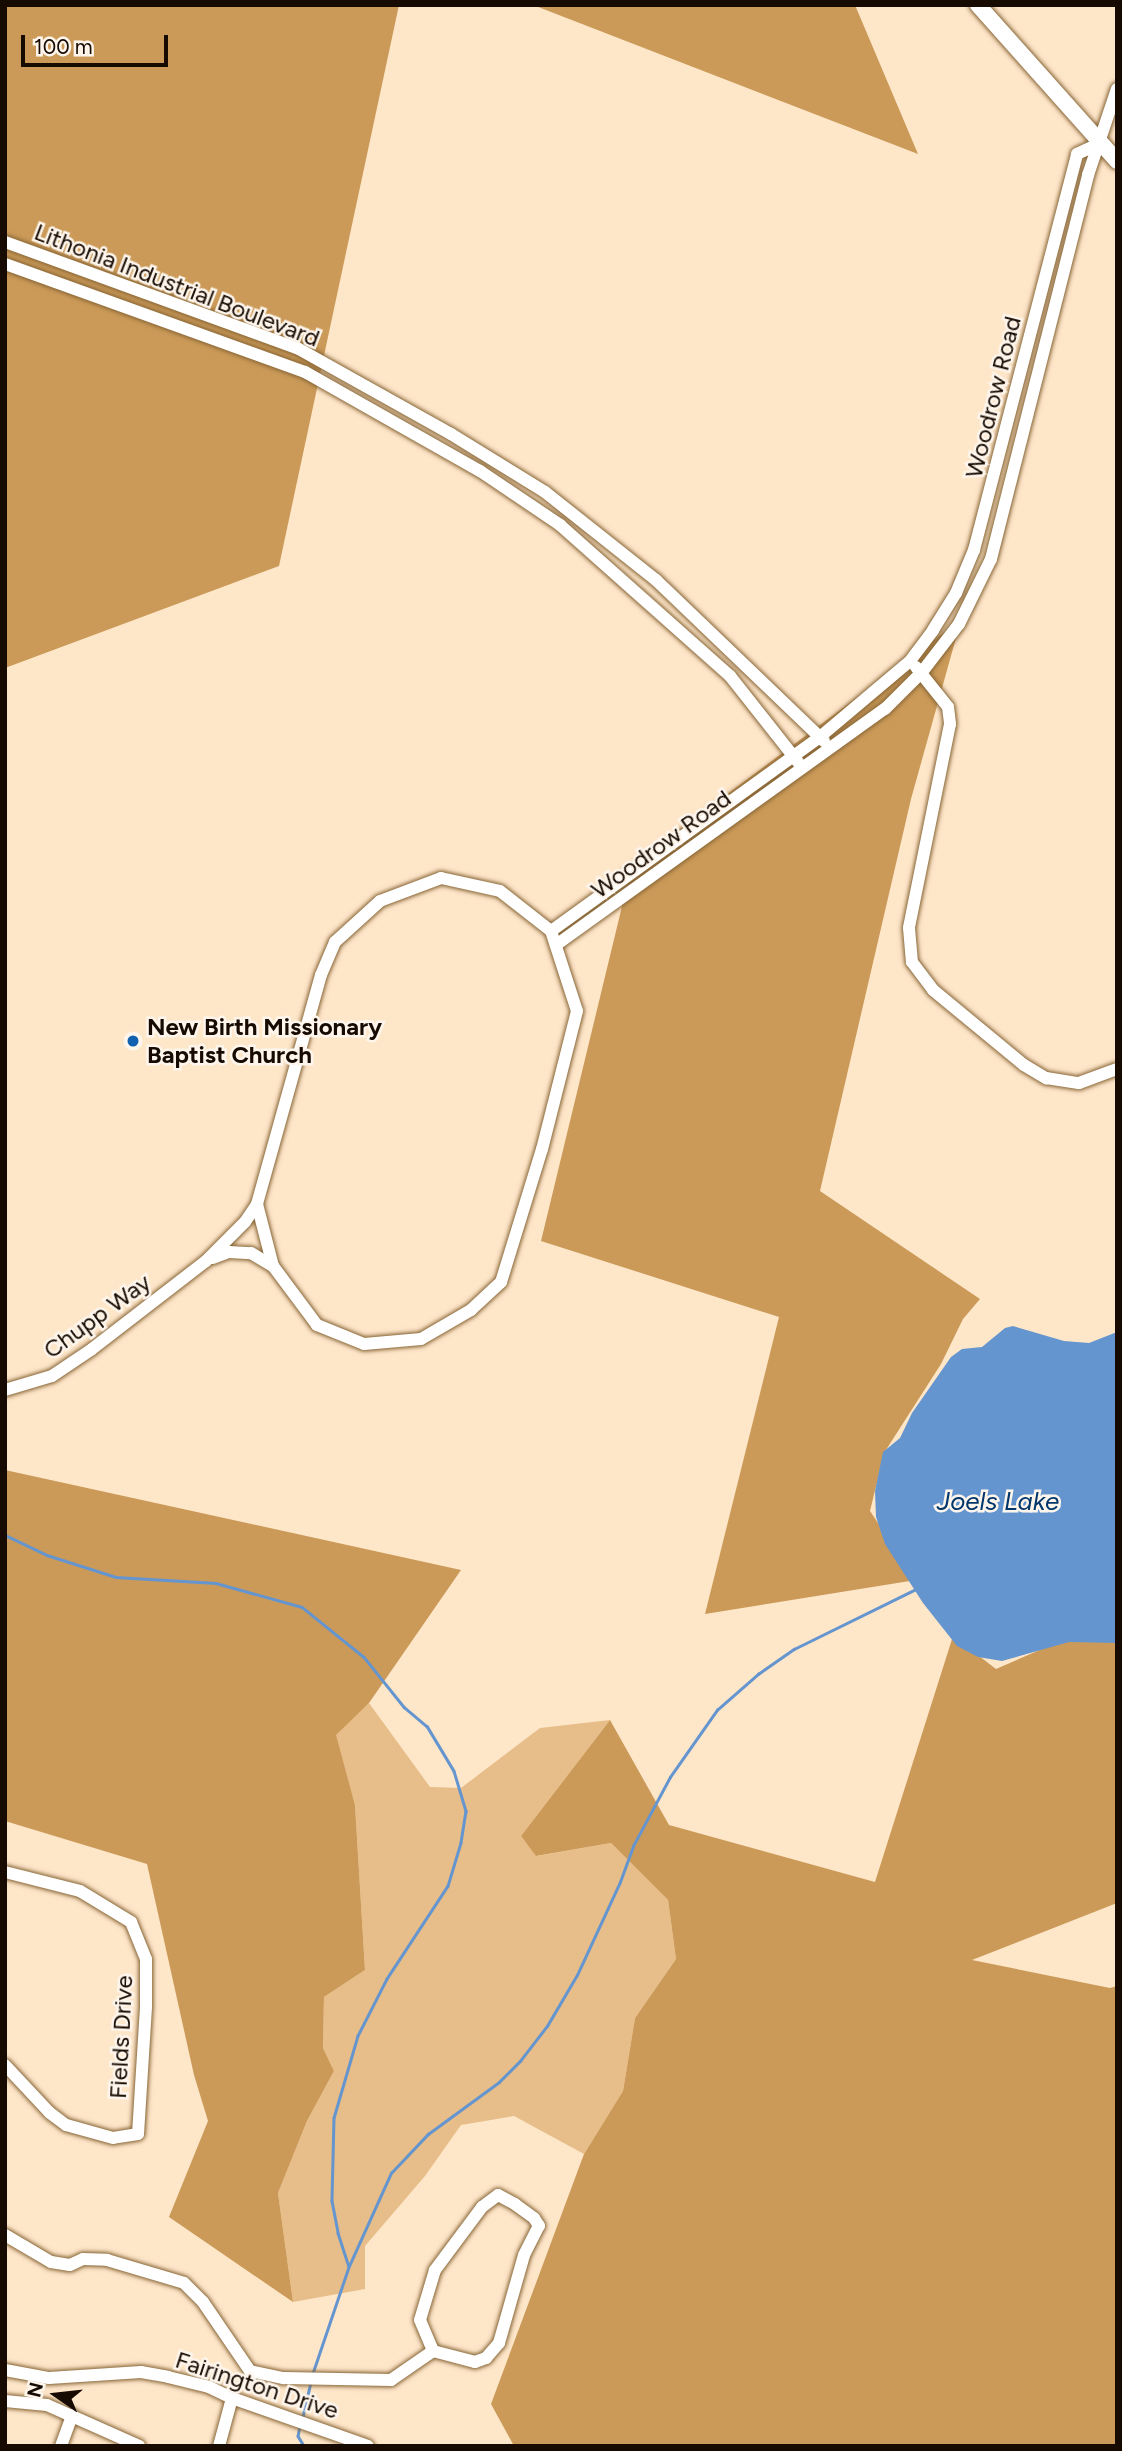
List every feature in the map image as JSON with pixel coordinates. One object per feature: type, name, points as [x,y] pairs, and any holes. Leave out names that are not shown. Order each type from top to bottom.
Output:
[{"type":"main road","points":[[978,5],[1117,161]]},
{"type":"street","name":"Woodrow Road","points":[[556,945],[885,709],[922,672],[959,624],[991,559],[1088,174],[1101,143],[1117,89]]},
{"type":"street","name":"Woodrow Road","points":[[551,931],[821,736],[910,661],[956,593],[974,550],[1077,154],[1101,143]]},
{"type":"street","name":"Lithonia Industrial Boulevard","points":[[5,242],[297,348],[452,434],[545,492],[656,580],[821,736],[830,750]]},
{"type":"street","name":"Lithonia Industrial Boulevard","points":[[5,264],[305,372],[480,471],[560,525],[730,676],[802,768]]},
{"type":"street","points":[[910,661],[948,706],[950,724],[909,928],[912,962],[933,990],[1024,1065],[1046,1078],[1079,1083],[1117,1069]]},
{"type":"street","points":[[441,878],[500,891],[551,931],[556,945],[577,1012],[542,1149],[501,1282],[471,1310],[421,1339],[364,1344],[317,1325],[273,1266],[257,1204],[321,975],[335,942],[380,901],[441,878]]},
{"type":"street","name":"Chupp Way","points":[[5,1390],[52,1376],[206,1261],[238,1230],[257,1204]]},
{"type":"street","points":[[206,1261],[229,1252],[251,1253],[273,1266]]},
{"type":"street","name":"Fields Drive","points":[[5,1872],[80,1891],[131,1922],[146,1958],[146,2007],[138,2134],[113,2138],[66,2125],[49,2112],[5,2065]]},
{"type":"street","points":[[5,2235],[51,2262],[70,2265],[83,2259],[107,2260],[184,2283],[203,2302],[250,2371],[284,2378],[391,2380],[433,2351],[475,2362],[486,2358],[499,2343],[524,2255],[539,2226],[515,2204],[498,2195],[482,2207],[435,2270],[420,2320],[433,2351]]},
{"type":"street","name":"Fairington Drive","points":[[5,2370],[49,2378],[141,2372],[209,2387],[368,2446]]},
{"type":"street","points":[[219,2446],[233,2398]]},
{"type":"street","points":[[5,2401],[47,2405],[139,2446]]},
{"type":"street","points":[[61,2446],[72,2416]]},
{"type":"shaded area","points":[[5,5],[399,5],[279,566],[5,668]]},
{"type":"shaded area","points":[[533,5],[855,5],[918,154]]},
{"type":"shaded area","points":[[961,620],[911,799],[820,1191],[980,1299],[963,1319],[941,1364],[884,1453],[870,1511],[916,1580],[705,1614],[779,1317],[541,1241],[632,865]]},
{"type":"shaded area","points":[[5,1470],[461,1570],[369,1703],[336,1735],[355,1805],[365,1970],[324,1997],[323,2048],[334,2071],[307,2121],[278,2193],[293,2302],[169,2217],[208,2121],[194,2075],[147,1864],[5,1821]]},
{"type":"shaded area","points":[[1117,1627],[1117,1903],[972,1960],[1110,1988],[1117,1986],[1117,2446],[514,2446],[491,2404],[584,2154],[623,2091],[635,2018],[676,1959],[668,1900],[611,1843],[536,1856],[521,1836],[610,1720],[669,1825],[875,1882],[953,1636],[996,1669],[1072,1636]]},
{"type":"shaded area","points":[[369,1703],[430,1787],[461,1788],[540,1728],[610,1720],[521,1836],[537,1856],[611,1843],[668,1900],[676,1959],[635,2018],[623,2091],[584,2154],[514,2116],[461,2125],[425,2176],[365,2246],[365,2289],[293,2302],[278,2193],[307,2121],[334,2071],[323,2048],[324,1997],[365,1970],[355,1805],[335,1734]]},
{"type":"water","name":"Joels Lake","points":[[1013,1326],[1064,1341],[1089,1343],[1117,1332],[1117,1643],[1069,1642],[1002,1661],[978,1657],[957,1646],[923,1603],[885,1544],[876,1517],[875,1491],[883,1452],[900,1438],[912,1413],[951,1357],[962,1349],[982,1347],[1005,1328]]},
{"type":"waterway","points":[[5,1535],[47,1555],[116,1577],[216,1583],[302,1607],[364,1657],[404,1707],[427,1726],[454,1771],[466,1811],[461,1843],[448,1886],[387,1979],[358,2036],[334,2118],[332,2201],[338,2233],[349,2266]]},
{"type":"waterway","points":[[312,2375],[349,2266],[391,2173],[428,2134],[499,2082],[520,2061],[547,2026],[577,1975],[620,1882],[633,1846],[670,1777],[717,1710],[758,1674],[794,1649],[914,1590]]},
{"type":"waterway","points":[[302,2419],[311,2381]]},
{"type":"waterway","points":[[300,2426],[298,2436],[304,2446]]},
{"type":"place","name":"New Birth Missionary Baptist Church","points":[[133,1041]]}]
